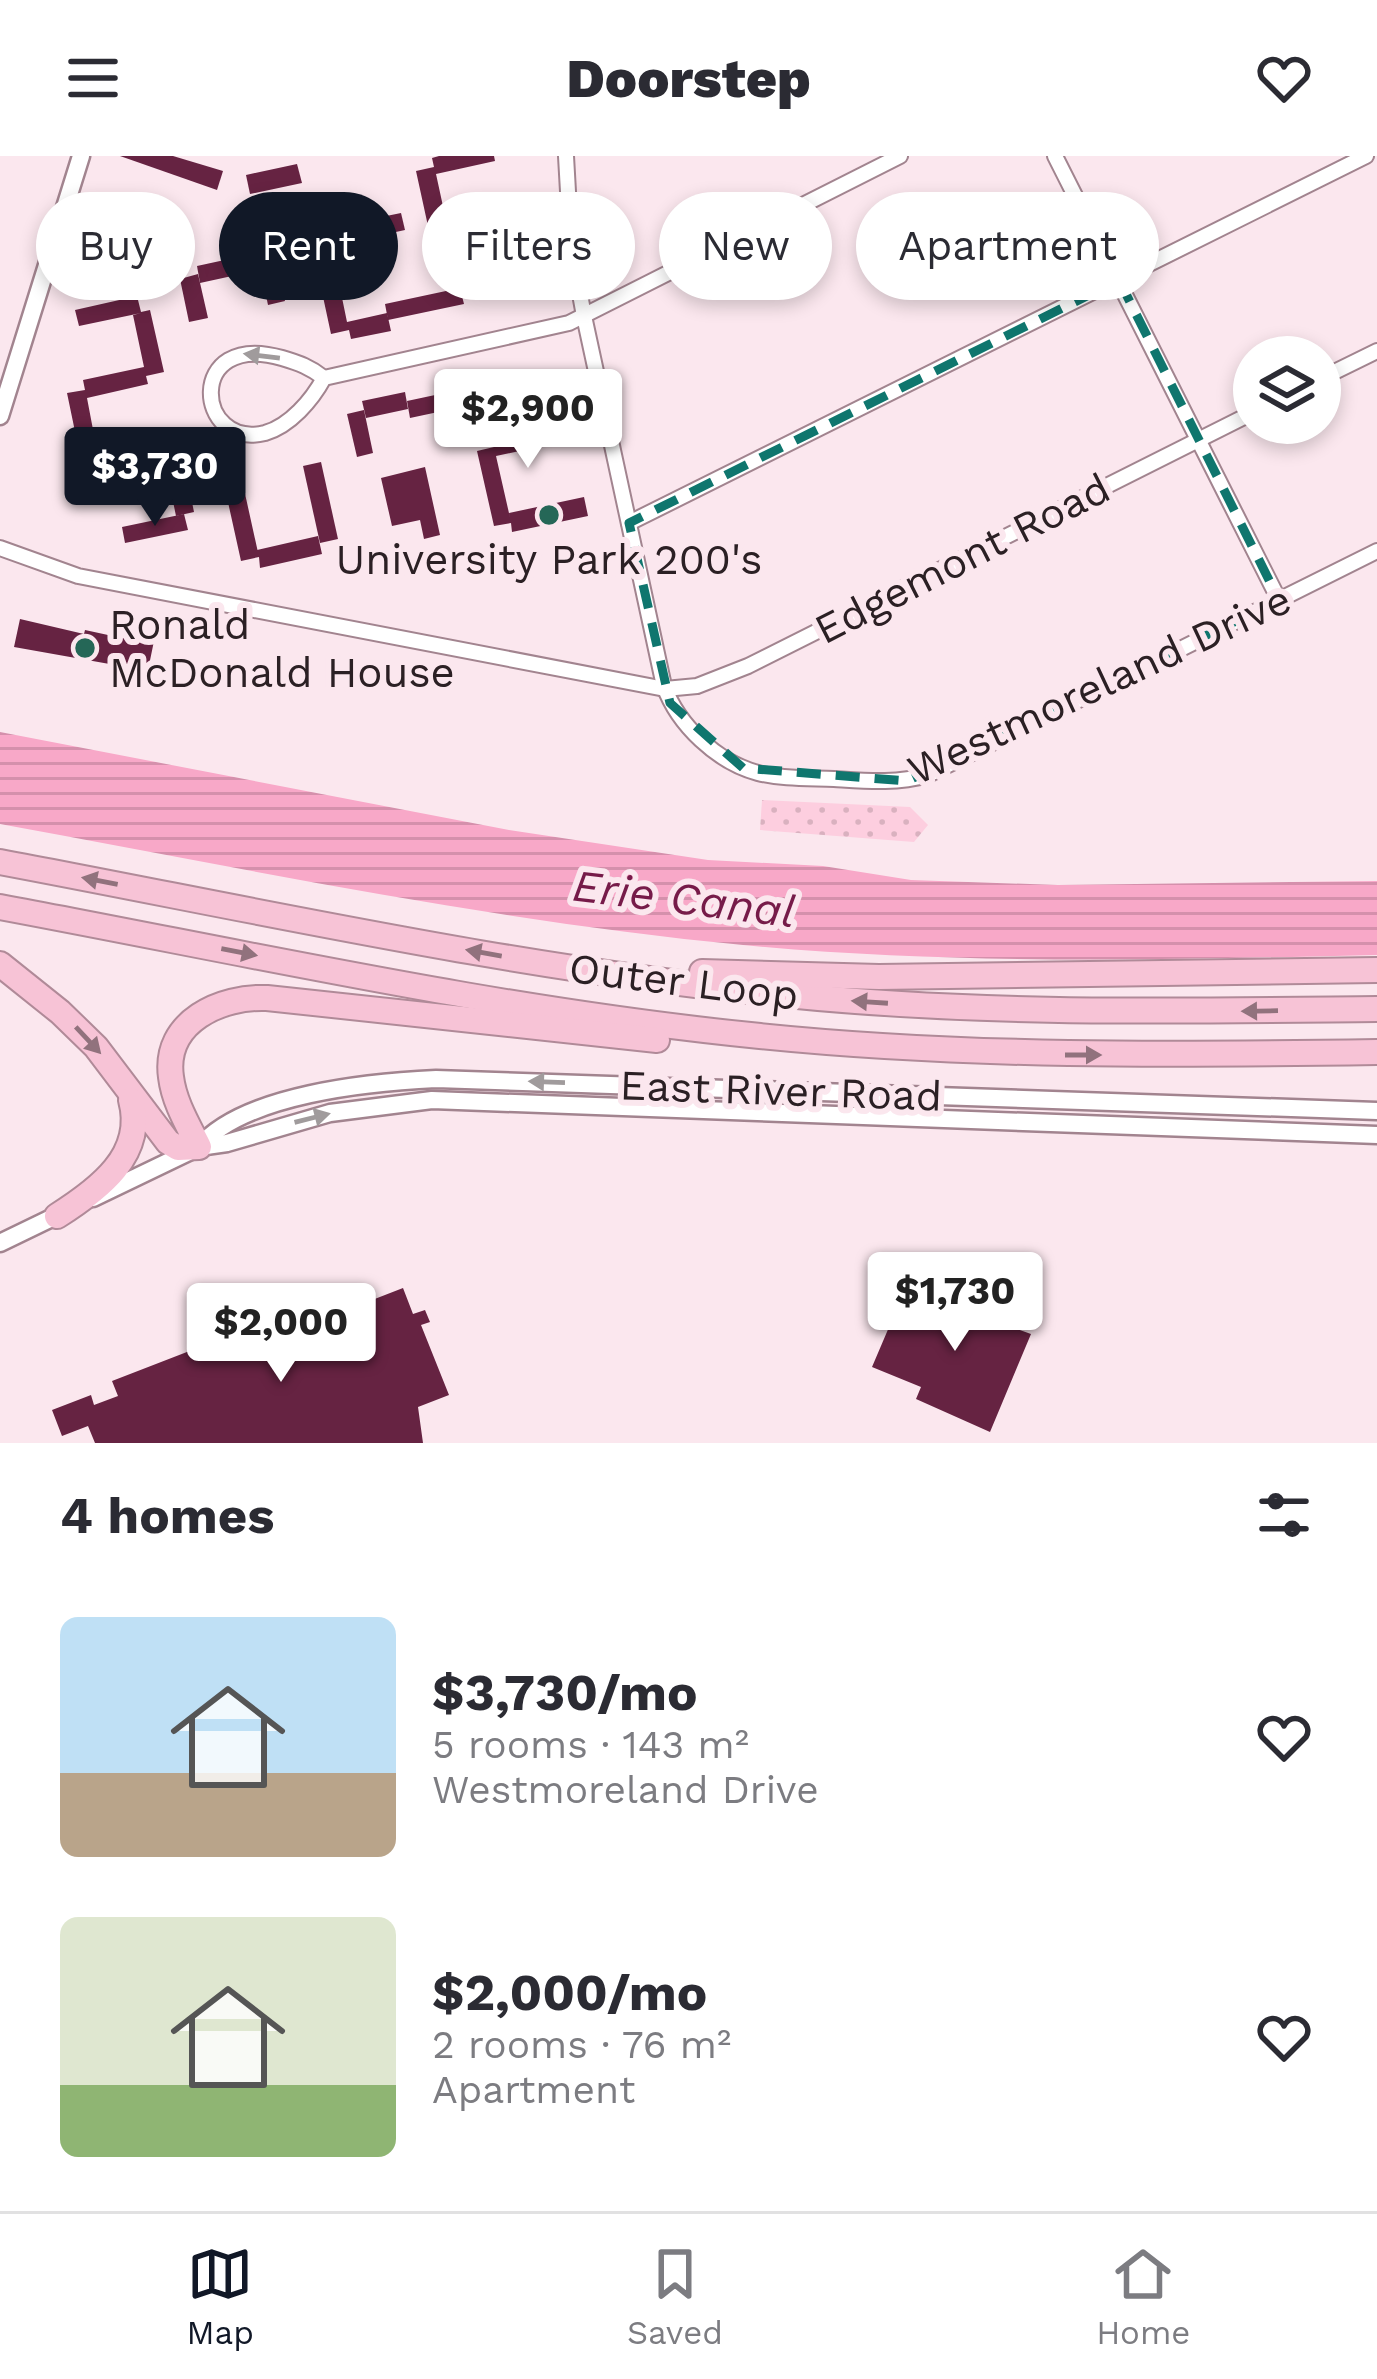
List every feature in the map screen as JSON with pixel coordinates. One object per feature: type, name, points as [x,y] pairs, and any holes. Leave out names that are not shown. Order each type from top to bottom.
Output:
[{"type":"highway","name":"Outer Loop","points":[[0,862],[562,967],[754,992],[932,1006],[1111,1012],[1370,1009]]},
{"type":"highway","name":"Outer Loop","points":[[0,907],[604,1017],[795,1040],[1013,1053],[1377,1052]]},
{"type":"highway","points":[[0,964],[73,1023],[167,1142],[178,1148],[199,1147],[172,1083],[173,1048],[205,1010],[245,998],[769,1052],[1013,1053]]},
{"type":"highway","points":[[562,967],[879,977],[1377,970]]},
{"type":"highway","points":[[57,1216],[97,1187],[129,1148],[136,1120],[127,1087]]},
{"type":"street","points":[[0,416],[81,156]]},
{"type":"street","points":[[0,548],[78,576],[665,689],[584,316],[571,244],[566,156]]},
{"type":"street","points":[[324,378],[308,366],[257,351],[238,354],[223,362],[211,385],[215,416],[232,432],[258,435],[278,429],[314,396],[324,378],[569,323],[900,156]]},
{"type":"street","points":[[1054,156],[1073,192]]},
{"type":"street","points":[[1159,260],[1366,156]]},
{"type":"street","points":[[629,524],[1079,300]]},
{"type":"street","points":[[1129,300],[1279,600]]},
{"type":"street","points":[[1341,369],[1377,351]]},
{"type":"street","name":"Edgemont Road","points":[[665,689],[697,686],[748,666],[1233,422]]},
{"type":"street","name":"Westmoreland Drive","points":[[665,689],[683,721],[743,768],[770,775],[907,781],[928,775],[1377,550]]},
{"type":"street","name":"East River Road","points":[[0,1243],[199,1147],[228,1123],[285,1103],[359,1086],[436,1079],[1377,1112]]},
{"type":"street","name":"East River Road","points":[[199,1147],[227,1144],[356,1108],[458,1100],[1377,1135]]},
{"type":"highlighted area","points":[[1119,280],[1279,600],[907,781],[743,768],[670,703],[629,523]]},
{"type":"shaded area","points":[[762,800],[910,807],[928,825],[914,842],[760,830]]},
{"type":"water","name":"Erie Canal","points":[[0,732],[509,830],[708,860],[823,866],[911,880],[1058,885],[1377,881],[1377,955],[901,956],[649,935],[463,908],[0,824]]},
{"type":"building","points":[[120,156],[173,156],[223,171],[217,190]]},
{"type":"building","points":[[494,156],[495,161],[436,174],[440,192],[422,192],[422,199],[416,171],[434,167],[432,158]]},
{"type":"building","points":[[297,164],[302,183],[250,192],[246,175]]},
{"type":"building","points":[[219,261],[219,279],[200,283],[197,266]]},
{"type":"building","points":[[195,275],[208,318],[189,322],[184,300],[195,300]]},
{"type":"building","points":[[422,296],[422,300],[463,300],[464,304],[388,320],[385,304]]},
{"type":"building","points":[[138,300],[141,312],[150,310],[164,372],[146,376],[148,384],[87,398],[98,456],[161,443],[163,452],[181,448],[194,512],[176,516],[165,462],[102,475],[99,458],[100,466],[83,470],[67,393],[85,390],[83,380],[144,367],[133,315],[141,313],[79,326],[75,310]]},
{"type":"building","points":[[324,300],[342,300],[347,322],[387,313],[391,331],[351,339],[349,330],[331,334]]},
{"type":"building","points":[[556,380],[565,421],[553,424],[557,443],[496,456],[511,522],[509,513],[584,497],[588,516],[512,532],[511,523],[494,526],[477,451],[494,447],[492,438],[548,425],[539,384]]},
{"type":"building","points":[[482,385],[485,402],[410,418],[407,401]]},
{"type":"building","points":[[405,392],[408,409],[366,418],[362,401]]},
{"type":"building","points":[[364,410],[373,453],[357,457],[347,414]]},
{"type":"building","points":[[321,462],[338,539],[320,543],[303,466]]},
{"type":"building","points":[[425,467],[440,535],[424,539],[420,520],[392,526],[381,478]]},
{"type":"building","points":[[242,480],[257,550],[318,536],[322,554],[260,568],[259,557],[241,561],[224,484]]},
{"type":"building","points":[[184,514],[188,530],[125,543],[122,527]]},
{"type":"building","name":"Ronald McDonald House","points":[[20,619],[84,634],[85,630],[108,635],[109,631],[154,641],[148,670],[142,676],[131,673],[132,668],[14,647]]},
{"type":"building","points":[[922,1287],[973,1296],[1022,1316],[1017,1329],[1031,1334],[990,1432],[916,1399],[921,1387],[872,1367],[898,1306],[912,1312]]},
{"type":"building","points":[[403,1288],[413,1314],[425,1310],[430,1322],[421,1325],[449,1395],[418,1407],[423,1443],[95,1443],[88,1426],[62,1436],[52,1410],[91,1395],[94,1405],[118,1396],[112,1381],[303,1307],[305,1312],[313,1308],[318,1321]]},
{"type":"place","name":"University Park 200's","points":[[549,515]]},
{"type":"place","name":"Ronald McDonald House","points":[[85,648]]}]
